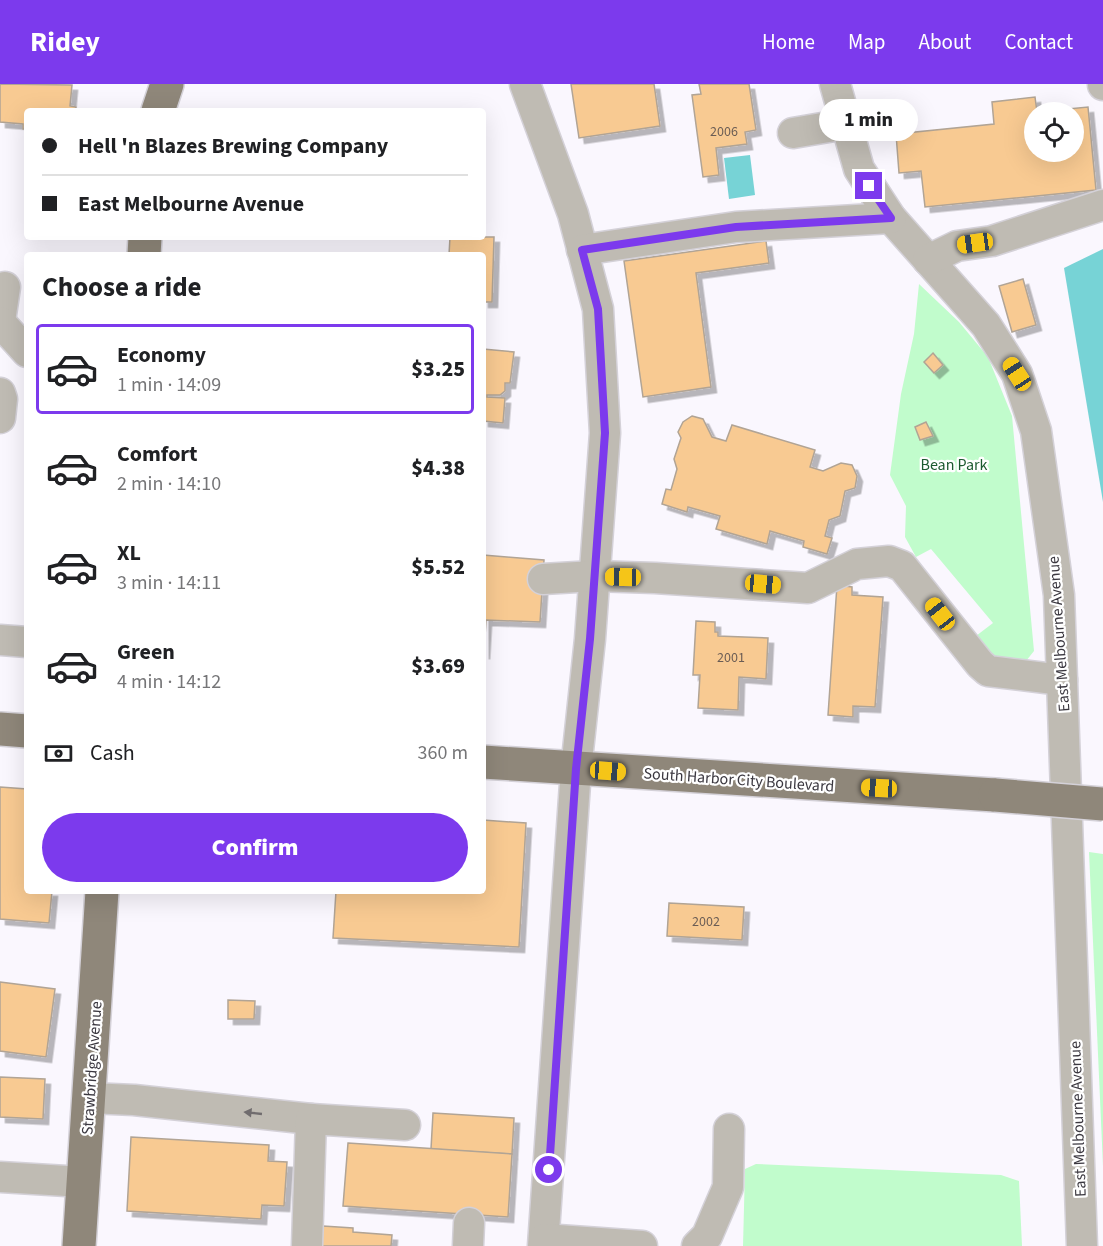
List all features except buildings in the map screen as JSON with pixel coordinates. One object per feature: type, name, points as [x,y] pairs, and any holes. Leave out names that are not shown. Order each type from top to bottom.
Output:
[{"type":"main road","points":[[147,84],[149,108]]},
{"type":"main road","points":[[159,108],[167,84]]},
{"type":"main road","points":[[0,729],[24,731]]},
{"type":"main road","name":"South Harbor City Boulevard","points":[[486,762],[1103,804]]},
{"type":"main road","name":"Strawbridge Avenue","points":[[79,1246],[102,894]]},
{"type":"street","points":[[525,84],[573,213],[598,309],[605,433],[590,639],[576,769],[544,1243],[642,1246]]},
{"type":"street","name":"East Melbourne Avenue","points":[[835,84],[859,169],[891,218],[986,326],[1017,374],[1036,431],[1059,595],[1082,1246]]},
{"type":"street","points":[[793,133],[846,124]]},
{"type":"street","points":[[928,261],[957,246],[992,240],[1103,205]]},
{"type":"street","points":[[582,250],[736,227],[891,218]]},
{"type":"street","points":[[11,288],[0,321],[24,349]]},
{"type":"street","points":[[0,393],[2,399],[0,418]]},
{"type":"street","points":[[543,579],[594,576],[655,578],[808,588],[856,564],[889,561],[902,566],[988,671],[1062,680]]},
{"type":"street","points":[[0,640],[24,642]]},
{"type":"street","points":[[89,1098],[311,1119],[405,1125]]},
{"type":"street","points":[[307,1246],[311,1119]]},
{"type":"street","points":[[697,1246],[707,1236],[728,1187],[729,1128]]},
{"type":"street","points":[[0,1178],[83,1182]]},
{"type":"green space","name":"Bean Park","points":[[919,284],[959,322],[988,357],[1012,416],[1034,651],[1022,666],[989,658],[972,639],[993,623],[931,549],[916,557],[905,537],[906,506],[890,475],[901,394],[914,334]]},
{"type":"green space","points":[[1089,852],[1103,854],[1103,1166]]},
{"type":"green space","points":[[756,1164],[1001,1175],[1019,1181],[1022,1246],[743,1246],[745,1169]]},
{"type":"water","points":[[750,155],[755,195],[729,199],[724,158]]},
{"type":"water","points":[[1103,249],[1103,502],[1064,268]]},
{"type":"route","points":[[549,1170],[576,769],[590,639],[605,433],[598,309],[582,250],[736,227],[891,218],[869,186]]}]
